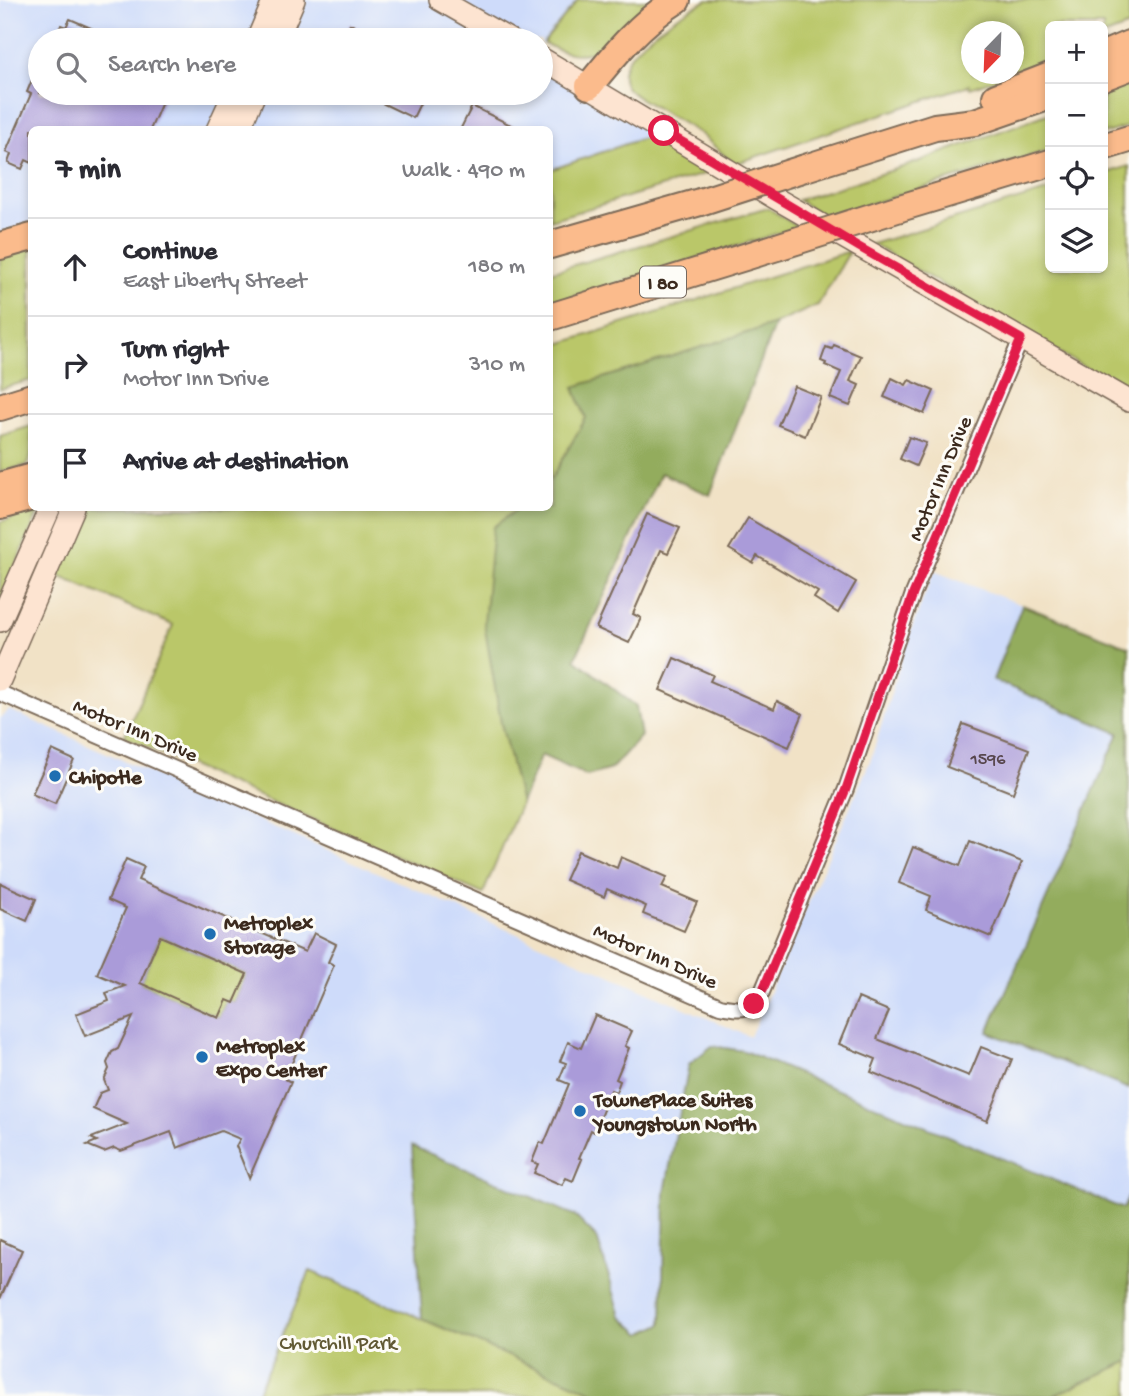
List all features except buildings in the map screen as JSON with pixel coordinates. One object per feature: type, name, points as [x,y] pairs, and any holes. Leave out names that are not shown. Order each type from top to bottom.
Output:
[{"type":"highway","points":[[589,86],[631,37],[660,10],[677,0]]},
{"type":"highway","points":[[1108,53],[1129,44]]},
{"type":"highway","points":[[1108,75],[1129,67]]},
{"type":"highway","points":[[935,127],[970,106],[1045,78]]},
{"type":"highway","points":[[553,244],[700,202],[935,127],[975,122],[1045,98]]},
{"type":"highway","points":[[1108,145],[1129,139]]},
{"type":"highway","points":[[1108,160],[1129,154]]},
{"type":"highway","name":"I 80","points":[[553,316],[1045,165]]},
{"type":"highway","points":[[965,189],[1031,183],[1045,179]]},
{"type":"highway","points":[[0,246],[28,238]]},
{"type":"highway","points":[[553,331],[648,300],[714,267]]},
{"type":"highway","points":[[0,407],[28,398]]},
{"type":"main road","points":[[262,28],[274,0]]},
{"type":"main road","points":[[282,28],[295,0]]},
{"type":"main road","points":[[440,0],[489,28]]},
{"type":"main road","points":[[553,65],[787,205],[1129,401]]},
{"type":"main road","points":[[219,126],[228,105]]},
{"type":"main road","points":[[241,126],[249,105]]},
{"type":"main road","points":[[0,621],[49,511]]},
{"type":"main road","points":[[0,680],[73,511]]},
{"type":"street","name":"Motor Inn Drive","points":[[0,693],[720,1006],[741,1010],[747,1008],[754,1004],[762,992],[846,789],[865,739],[904,615],[1021,339]]},
{"type":"shaded area","points":[[0,0],[578,0],[553,31],[553,28],[28,28],[28,105],[553,105],[553,65],[664,131],[553,168],[553,126],[28,126],[28,238],[0,246]]},
{"type":"shaded area","points":[[934,571],[1022,605],[993,680],[1119,733],[989,1032],[1129,1089],[1129,1196],[1124,1209],[744,1051],[662,1291],[662,1324],[641,1334],[621,1316],[599,1245],[412,1146],[422,1319],[310,1271],[256,1396],[0,1396],[0,718],[9,710],[750,1037],[871,759],[908,638]]},
{"type":"green space","points":[[578,0],[652,0],[599,49],[592,52],[578,54],[553,47],[553,31]]},
{"type":"green space","points":[[708,0],[1129,0],[1129,26],[1108,34],[1108,21],[1045,21],[1045,60],[1024,69],[1024,21],[961,21],[961,84],[982,84],[970,88],[969,85],[734,164],[701,134],[636,96],[625,85],[623,73],[628,60],[638,47],[652,34]]},
{"type":"green space","points":[[1129,83],[1129,126],[1108,132],[1108,91]]},
{"type":"green space","points":[[1045,115],[1045,151],[826,217],[798,200],[909,165]]},
{"type":"green space","points":[[649,136],[711,172],[553,219],[553,169]]},
{"type":"green space","points":[[1129,166],[1129,393],[872,244],[1045,192],[1045,273],[1108,273],[1108,172]]},
{"type":"green space","points":[[768,208],[798,227],[553,303],[553,271]]},
{"type":"green space","points":[[28,247],[28,381],[0,389],[0,257]]},
{"type":"green space","points":[[850,251],[818,305],[775,324],[574,388],[586,418],[553,476],[553,346]]},
{"type":"green space","points":[[775,324],[710,495],[661,473],[575,659],[636,706],[641,736],[611,769],[587,776],[541,755],[521,803],[501,723],[484,623],[493,527],[515,511],[553,511],[553,476],[586,418],[574,387]]},
{"type":"green space","points":[[28,427],[27,465],[0,472],[0,436]]},
{"type":"green space","points":[[39,511],[0,601],[0,522]]},
{"type":"green space","points":[[85,511],[515,511],[493,527],[501,723],[521,803],[483,894],[124,737],[173,625],[56,575]]},
{"type":"green space","points":[[1022,605],[1129,647],[1129,1089],[988,1032],[1119,733],[993,680]]},
{"type":"green space","points":[[152,932],[247,974],[234,1003],[227,1000],[219,1018],[140,983],[158,941]]},
{"type":"green space","points":[[712,1046],[744,1051],[1123,1209],[1129,1196],[1129,1361],[1053,1396],[602,1396],[422,1319],[412,1146],[574,1215],[597,1238],[621,1316],[641,1334],[662,1324],[665,1192],[689,1064]]},
{"type":"green space","name":"Churchill Park","points":[[310,1271],[602,1396],[256,1396]]},
{"type":"green space","points":[[1129,1361],[1129,1396],[1053,1396]]},
{"type":"place","name":"Chipotle","points":[[55,776]]},
{"type":"place","name":"Metroplex Storage","points":[[210,934]]},
{"type":"place","name":"Metroplex Expo Center","points":[[202,1057]]},
{"type":"place","name":"TownePlace Suites Youngstown North","points":[[580,1111]]},
{"type":"route","points":[[664,131],[1021,339],[900,626],[865,739],[846,789],[762,992],[754,1004]]}]
